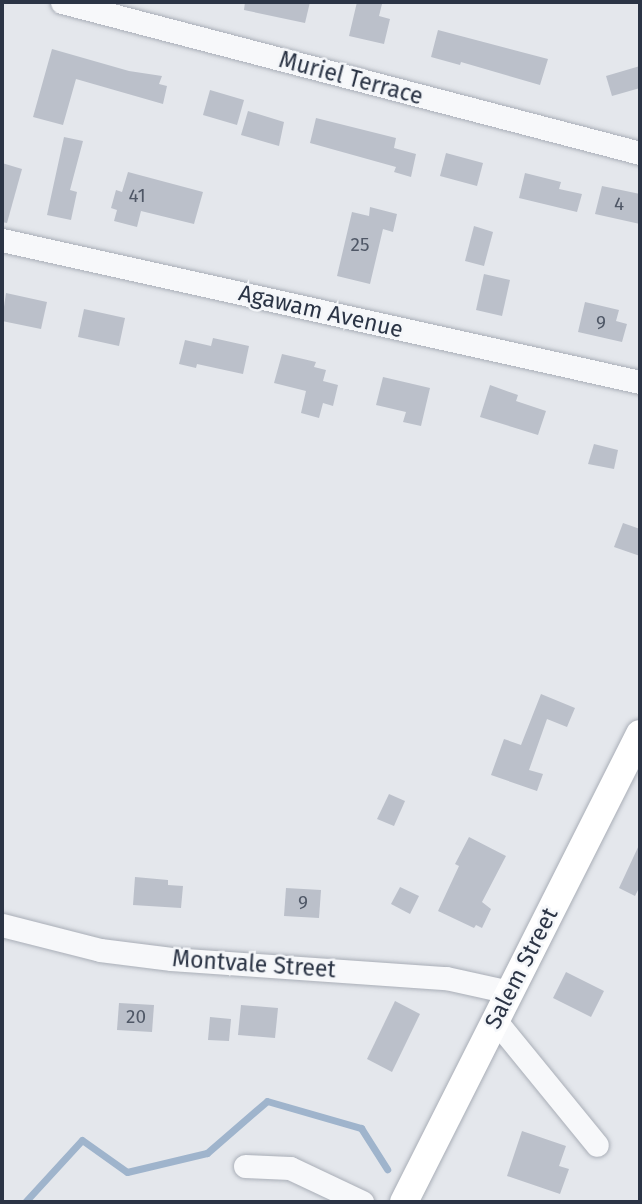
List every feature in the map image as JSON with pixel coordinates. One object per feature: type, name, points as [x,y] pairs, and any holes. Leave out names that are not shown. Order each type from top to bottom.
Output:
[{"type":"main road","name":"Salem Street","points":[[404,1202],[640,734]]},
{"type":"street","name":"Muriel Terrace","points":[[62,2],[640,153]]},
{"type":"street","name":"Agawam Avenue","points":[[2,240],[640,382]]},
{"type":"street","name":"Montvale Street","points":[[2,925],[100,950],[171,959],[446,978],[509,992]]},
{"type":"street","points":[[495,1020],[597,1144]]},
{"type":"street","points":[[245,1166],[290,1168],[362,1202]]},
{"type":"building","points":[[245,2],[310,2],[305,23],[244,10]]},
{"type":"building","points":[[357,2],[382,4],[379,16],[390,19],[384,44],[349,36]]},
{"type":"building","points":[[438,30],[548,59],[540,85],[461,62],[460,65],[431,57]]},
{"type":"building","points":[[52,49],[129,71],[162,76],[159,84],[167,86],[163,104],[76,79],[63,125],[33,117]]},
{"type":"building","points":[[640,66],[640,88],[612,96],[606,76]]},
{"type":"building","points":[[210,90],[244,100],[237,125],[203,115]]},
{"type":"building","points":[[248,111],[284,122],[279,146],[241,135]]},
{"type":"building","points":[[316,118],[396,138],[394,148],[416,154],[411,177],[394,172],[396,167],[310,143]]},
{"type":"building","points":[[64,137],[83,141],[70,190],[77,192],[71,220],[47,215]]},
{"type":"building","points":[[446,153],[483,163],[477,186],[440,176]]},
{"type":"building","points":[[2,163],[22,169],[7,223],[2,222]]},
{"type":"building","points":[[128,172],[203,192],[194,224],[141,211],[137,227],[114,221],[117,210],[111,208],[116,190],[122,192]]},
{"type":"building","points":[[525,173],[561,182],[559,189],[582,194],[577,212],[519,198]]},
{"type":"building","points":[[602,186],[640,194],[640,224],[595,214]]},
{"type":"building","points":[[370,207],[397,214],[393,232],[383,229],[370,284],[337,276],[352,212],[369,216]]},
{"type":"building","points":[[474,226],[493,232],[484,266],[465,261]]},
{"type":"building","points":[[484,274],[510,280],[502,316],[476,310]]},
{"type":"building","points":[[6,293],[47,302],[41,329],[2,321]]},
{"type":"building","points":[[585,302],[619,310],[616,321],[627,324],[622,342],[578,332]]},
{"type":"building","points":[[84,309],[125,318],[119,346],[78,337]]},
{"type":"building","points":[[213,338],[249,346],[243,374],[197,364],[196,368],[179,364],[185,340],[211,346]]},
{"type":"building","points":[[282,354],[316,362],[314,367],[326,370],[323,381],[338,385],[333,406],[323,403],[319,418],[301,413],[306,391],[274,383]]},
{"type":"building","points":[[383,377],[430,388],[421,426],[403,422],[406,412],[376,405]]},
{"type":"building","points":[[490,385],[518,395],[516,401],[546,411],[538,435],[480,417]]},
{"type":"building","points":[[594,444],[618,450],[614,469],[588,464]]},
{"type":"building","points":[[623,523],[640,529],[640,556],[614,547]]},
{"type":"building","points":[[541,694],[575,708],[567,727],[547,719],[529,770],[543,774],[537,791],[491,775],[504,739],[521,745]]},
{"type":"building","points":[[389,794],[405,801],[394,826],[377,819]]},
{"type":"building","points":[[469,837],[506,856],[482,902],[491,909],[482,928],[476,925],[474,928],[438,911],[459,866],[455,864]]},
{"type":"building","points":[[640,843],[640,886],[635,896],[619,888]]},
{"type":"building","points":[[135,877],[168,880],[168,885],[183,886],[181,908],[133,905]]},
{"type":"building","points":[[400,887],[419,896],[410,914],[391,904]]},
{"type":"building","points":[[286,888],[321,890],[319,918],[284,916]]},
{"type":"building","points":[[566,972],[604,991],[591,1017],[553,998]]},
{"type":"building","points":[[395,1001],[420,1014],[392,1072],[367,1059]]},
{"type":"building","points":[[119,1003],[154,1005],[152,1032],[117,1030]]},
{"type":"building","points":[[241,1005],[278,1008],[275,1038],[238,1035]]},
{"type":"building","points":[[210,1017],[231,1019],[229,1041],[208,1040]]},
{"type":"building","points":[[522,1131],[566,1146],[559,1166],[569,1169],[560,1194],[507,1176]]},
{"type":"waterway","points":[[25,1202],[82,1140],[127,1172],[207,1153],[267,1101],[361,1128],[387,1169]]}]
